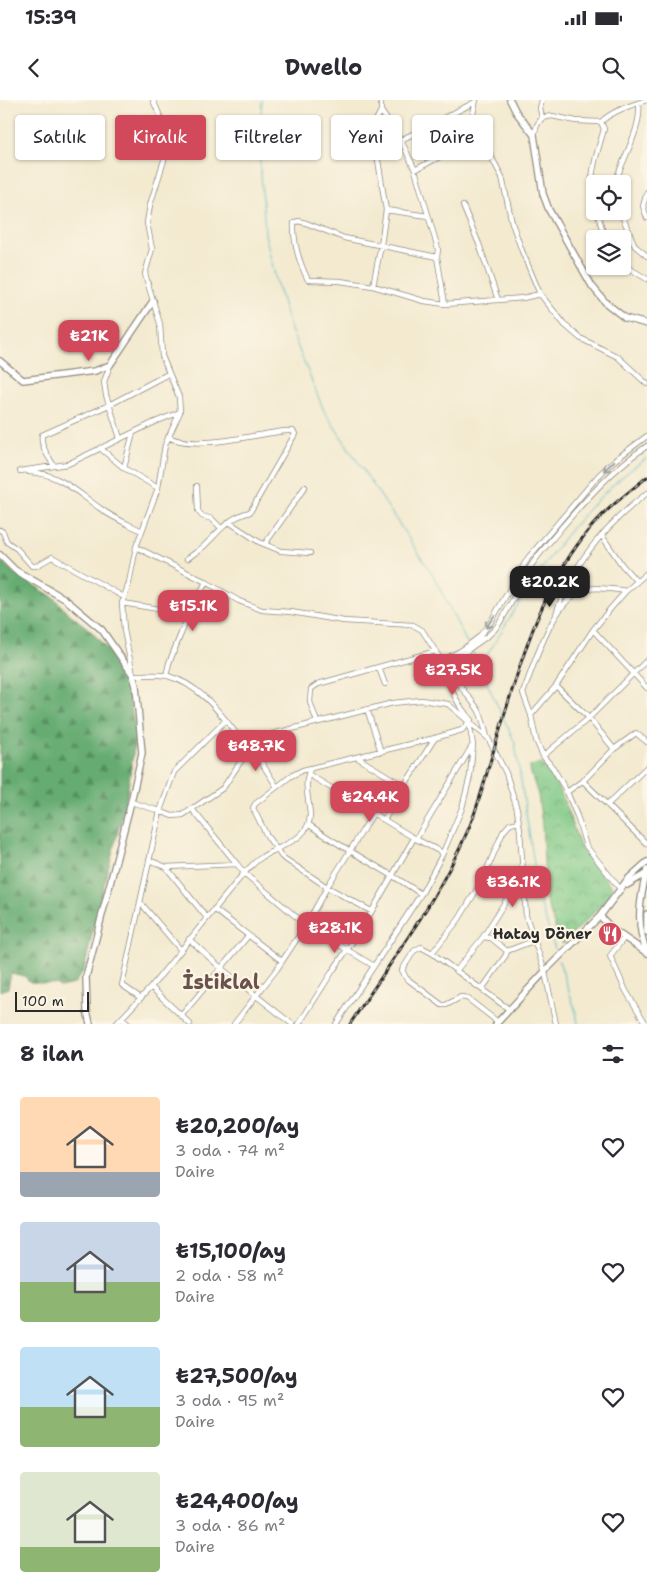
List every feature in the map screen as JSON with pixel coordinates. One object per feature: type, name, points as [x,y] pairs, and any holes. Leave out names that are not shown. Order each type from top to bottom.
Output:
[{"type":"street","points":[[90,1024],[87,1010],[86,977],[132,802],[142,753],[136,686],[124,630],[122,603],[136,547],[158,488],[165,445],[180,412],[178,397],[162,356],[160,324],[146,274],[152,249],[147,222],[150,205],[165,157],[165,128],[153,100]]},
{"type":"street","points":[[510,100],[516,112],[534,135]]},
{"type":"street","points":[[542,100],[540,108],[542,118]]},
{"type":"street","points":[[647,100],[626,108],[601,122],[576,121],[552,116],[542,118],[537,125],[534,135],[543,194],[549,210],[592,286],[606,303],[625,318],[647,324]]},
{"type":"street","points":[[373,286],[386,210],[374,135],[375,122],[381,111],[381,101]]},
{"type":"street","points":[[473,115],[475,101]]},
{"type":"street","points":[[402,139],[475,101]]},
{"type":"street","points":[[618,175],[630,148],[637,124],[639,103]]},
{"type":"street","points":[[381,111],[384,115]]},
{"type":"street","points":[[593,175],[596,154],[604,129],[601,122]]},
{"type":"street","points":[[402,142],[415,170],[438,249],[437,257],[445,304]]},
{"type":"street","points":[[415,170],[434,160]]},
{"type":"street","points":[[493,160],[502,177],[512,223],[540,294],[570,330],[580,338],[618,357],[647,384]]},
{"type":"street","points":[[647,192],[643,206],[647,218]]},
{"type":"street","points":[[463,206],[479,244],[498,300]]},
{"type":"street","points":[[386,210],[428,216]]},
{"type":"street","points":[[624,220],[635,246],[647,256]]},
{"type":"street","points":[[437,257],[344,238],[306,223],[294,223],[296,250],[308,280],[373,286],[424,301],[445,304],[523,298],[540,294]]},
{"type":"street","points":[[631,269],[647,279]]},
{"type":"street","points":[[120,438],[109,405],[104,382],[110,365],[153,301]]},
{"type":"street","points":[[0,361],[23,380],[95,371],[110,365]]},
{"type":"street","points":[[54,466],[41,440],[42,436],[109,405],[168,374]]},
{"type":"street","points":[[142,531],[120,521],[53,476],[39,472],[20,471],[68,464],[120,438],[180,412]]},
{"type":"street","points":[[168,437],[178,442],[196,443],[290,430],[295,432],[294,437],[250,512],[240,515],[229,522],[203,547],[186,559]]},
{"type":"street","points":[[124,468],[133,433]]},
{"type":"street","points":[[479,639],[528,558],[598,476],[615,460],[647,436]]},
{"type":"street","points":[[443,663],[445,658],[464,651],[496,628],[530,568],[580,505],[627,460],[647,446]]},
{"type":"street","points":[[100,448],[124,468],[158,488]]},
{"type":"street","points":[[198,486],[198,511],[202,516],[212,519],[221,528]]},
{"type":"street","points":[[265,544],[305,487]]},
{"type":"street","points":[[554,621],[566,586],[578,566],[602,536],[632,505],[646,496]]},
{"type":"street","points":[[229,522],[248,535],[281,551],[310,553]]},
{"type":"street","points":[[0,530],[3,532],[7,542],[17,549],[32,566],[36,566],[52,557],[124,597]]},
{"type":"street","points":[[602,536],[622,565],[637,582]]},
{"type":"street","points":[[136,547],[206,582],[239,601],[262,610],[291,612],[344,621],[413,625],[422,630],[443,663],[450,687],[465,713],[488,738],[500,758],[506,773],[519,822],[526,916],[533,940],[547,970],[556,1024]]},
{"type":"street","points":[[0,555],[23,575],[39,582],[65,599],[102,630],[133,675]]},
{"type":"street","points":[[531,715],[556,686],[593,630],[626,591],[647,573]]},
{"type":"street","points":[[166,676],[169,663],[189,614],[206,582]]},
{"type":"street","points":[[621,890],[586,846],[567,792],[553,768],[543,756],[536,740],[531,715],[523,693],[547,633],[563,605],[572,596],[586,589],[605,588],[626,591]]},
{"type":"street","points":[[122,603],[189,614]]},
{"type":"street","points":[[593,630],[647,688]]},
{"type":"street","points":[[317,722],[310,702],[311,689],[318,684],[436,651]]},
{"type":"street","points":[[464,651],[456,667],[457,680],[480,713],[488,738]]},
{"type":"street","points":[[543,756],[589,718],[647,660]]},
{"type":"street","points":[[379,668],[386,684]]},
{"type":"street","points":[[133,675],[166,676],[187,683],[206,697],[246,746],[256,745],[272,734],[317,722],[393,703],[421,700],[448,704],[488,738]]},
{"type":"street","points":[[556,686],[589,718],[614,749]]},
{"type":"street","points":[[367,709],[381,752]]},
{"type":"street","points":[[141,998],[122,986],[160,811],[174,772],[226,721]]},
{"type":"street","points":[[371,911],[327,887],[282,857],[276,850],[253,808],[255,804],[291,776],[462,730],[469,722]]},
{"type":"street","points":[[336,1024],[421,894],[443,853],[462,808],[470,776],[473,745],[469,722]]},
{"type":"street","points":[[567,792],[583,781],[614,749],[636,732],[647,742]]},
{"type":"street","points":[[384,820],[435,738]]},
{"type":"street","points":[[299,1024],[348,950],[473,745]]},
{"type":"street","points":[[132,802],[174,816],[183,815],[223,788],[251,746]]},
{"type":"street","points":[[251,746],[277,788]]},
{"type":"street","points":[[358,758],[404,786]]},
{"type":"street","points":[[607,805],[647,766]]},
{"type":"street","points":[[309,771],[374,814],[415,839],[443,853]]},
{"type":"street","points":[[116,1024],[151,987],[180,949],[244,873],[262,857],[300,836],[308,824],[310,816],[306,787],[309,771]]},
{"type":"street","points":[[583,781],[647,844]]},
{"type":"street","points":[[192,809],[244,873],[306,925],[374,966]]},
{"type":"street","points":[[234,1024],[282,961],[306,925],[327,887],[374,814]]},
{"type":"street","points":[[432,953],[459,919],[482,882],[503,832],[510,824],[519,822]]},
{"type":"street","points":[[308,824],[421,894]]},
{"type":"street","points":[[149,860],[166,868],[207,918]]},
{"type":"street","points":[[510,1010],[424,948],[417,948],[402,970],[403,976],[442,1005],[446,1005],[461,997],[467,998],[497,1023],[510,1010],[547,970],[600,916],[628,879],[647,862]]},
{"type":"street","points":[[166,868],[237,864]]},
{"type":"street","points":[[456,971],[483,937],[523,869]]},
{"type":"street","points":[[621,890],[647,872]]},
{"type":"street","points":[[647,872],[639,916],[642,940],[647,953]]},
{"type":"street","points":[[482,882],[508,897]]},
{"type":"street","points":[[140,902],[180,949]]},
{"type":"street","points":[[214,909],[282,961]]},
{"type":"street","points":[[647,914],[647,932]]},
{"type":"street","points":[[600,916],[612,929],[647,953]]},
{"type":"street","points":[[181,1016],[248,936]]},
{"type":"street","points":[[483,937],[491,938],[507,951]]},
{"type":"street","points":[[624,938],[610,956],[626,991],[645,1020]]},
{"type":"street","points":[[189,939],[221,968],[292,1024]]},
{"type":"street","points":[[482,989],[507,951],[533,940]]},
{"type":"street","points":[[151,987],[190,1024]]},
{"type":"street","points":[[122,1019],[128,1024]]},
{"type":"green space","points":[[0,560],[14,573],[53,597],[66,611],[90,630],[113,655],[126,685],[136,734],[126,801],[84,970],[74,984],[60,987],[55,984],[30,982],[24,976],[11,973],[8,988],[0,991]]},
{"type":"green space","points":[[541,763],[554,780],[563,798],[581,849],[613,888],[614,892],[563,944],[557,933],[546,900],[542,824],[538,795],[529,767]]},
{"type":"waterway","points":[[262,100],[259,145],[265,234],[278,288],[291,330],[324,411],[433,575],[467,643]]},
{"type":"waterway","points":[[480,667],[533,581],[573,527],[596,501],[647,458]]},
{"type":"waterway","points":[[472,651],[515,743],[540,902],[557,955]]},
{"type":"waterway","points":[[559,961],[576,1012],[578,1024]]},
{"type":"railway","points":[[350,1024],[428,906],[456,856],[478,804],[528,643],[552,587],[584,536],[614,505],[647,477]]},
{"type":"place","name":"Hatay Döner","points":[[610,934]]},
{"type":"district","name":"İstiklal","points":[[221,982]]}]
